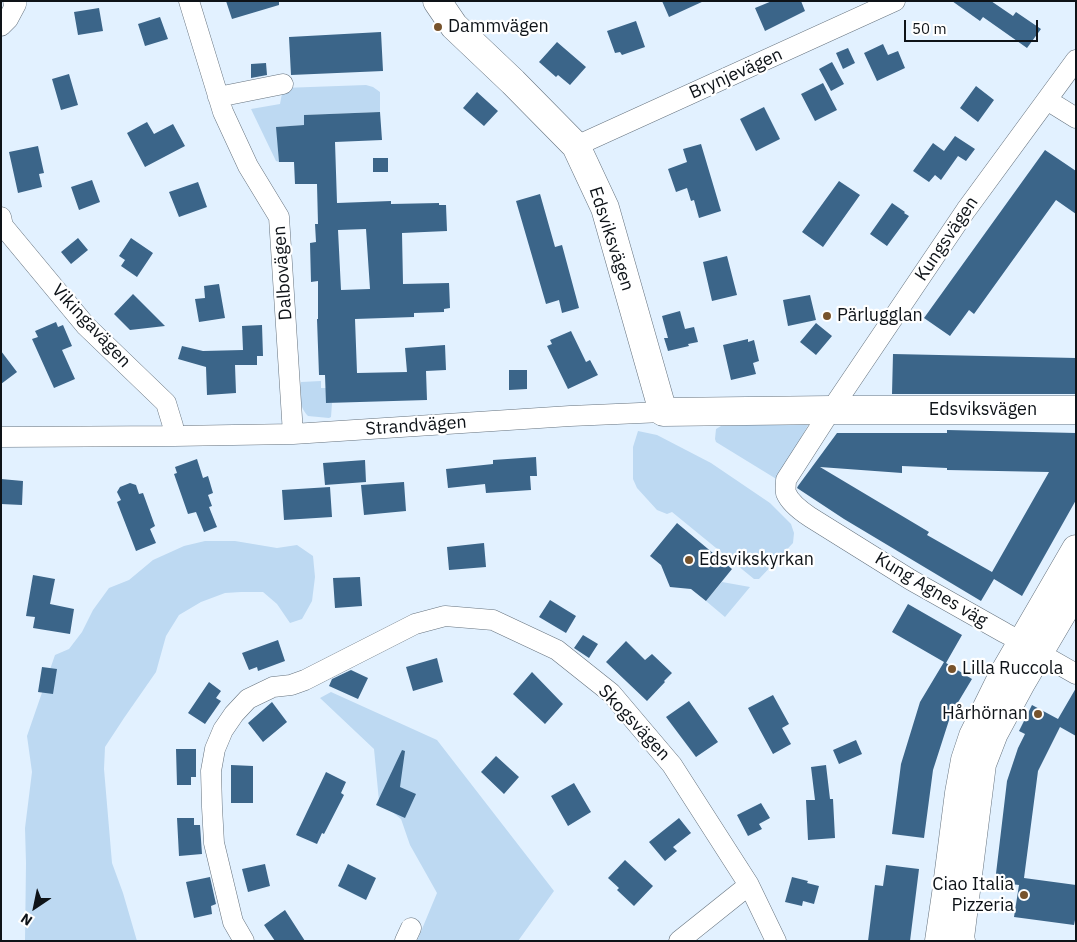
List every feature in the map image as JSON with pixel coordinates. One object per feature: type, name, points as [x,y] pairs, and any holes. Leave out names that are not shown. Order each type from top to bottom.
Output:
[{"type":"street","name":"Dalbovägen","points":[[189,1],[223,112],[248,166],[280,217],[293,434]]},
{"type":"street","name":"Edsviksvägen","points":[[437,1],[454,26],[576,146],[604,208],[663,412]]},
{"type":"street","name":"Brynjevägen","points":[[576,146],[895,1]]},
{"type":"street","points":[[1,26],[20,2]]},
{"type":"street","name":"Kungsvägen","points":[[791,500],[786,492],[786,480],[831,410],[966,210],[1076,60]]},
{"type":"street","points":[[218,96],[283,84]]},
{"type":"street","points":[[1047,100],[1076,118]]},
{"type":"street","name":"Vikingavägen","points":[[1,218],[3,226],[86,326],[166,403],[174,436]]},
{"type":"street","name":"Edsviksvägen","points":[[831,410],[1076,410]]},
{"type":"street","name":"Strandvägen","points":[[2,436],[293,434],[561,416],[663,412],[831,410]]},
{"type":"street","name":"Kung Agnes väg","points":[[791,500],[810,517],[911,580],[1076,674]]},
{"type":"street","points":[[961,941],[982,764],[1030,648],[1076,550]]},
{"type":"street","points":[[939,941],[959,793],[965,760],[973,736],[1004,673],[1030,648],[1076,590]]},
{"type":"street","name":"Skogsvägen","points":[[244,941],[234,922],[214,843],[211,771],[215,749],[223,730],[248,699],[273,687],[291,685],[305,680],[414,624],[445,616],[493,620],[557,650],[611,693],[672,765],[749,885],[776,941]]},
{"type":"street","points":[[679,941],[749,885]]},
{"type":"shaded area","points":[[366,85],[380,92],[380,112],[304,115],[304,125],[277,127],[279,162],[276,161],[251,109],[280,104],[283,88]]},
{"type":"shaded area","points":[[321,381],[321,388],[326,388],[326,403],[332,403],[331,417],[329,418],[308,416],[301,404],[301,382]]},
{"type":"shaded area","points":[[801,423],[808,425],[778,480],[716,442],[715,439],[716,429],[721,426]]},
{"type":"shaded area","points":[[638,431],[657,435],[711,463],[770,503],[791,524],[794,533],[793,543],[759,579],[754,579],[672,512],[667,514],[657,510],[637,488],[633,479],[633,447]]},
{"type":"shaded area","points":[[205,541],[235,541],[277,548],[297,545],[313,556],[315,577],[312,601],[302,619],[290,623],[277,604],[263,592],[225,593],[201,602],[179,615],[166,636],[156,672],[105,747],[104,769],[112,863],[137,941],[25,941],[25,828],[32,772],[27,736],[55,655],[69,649],[82,632],[93,610],[109,588],[129,580],[153,560],[184,546]]},
{"type":"shaded area","points":[[722,582],[750,587],[725,617],[706,601]]},
{"type":"shaded area","points":[[331,692],[437,740],[554,891],[518,941],[417,941],[437,893],[410,845],[401,819],[379,801],[374,749],[320,698]]},
{"type":"building","points":[[226,1],[279,1],[279,5],[232,19]]},
{"type":"building","points":[[662,1],[704,1],[669,17]]},
{"type":"building","points":[[772,1],[801,1],[805,11],[765,31],[755,8]]},
{"type":"building","points":[[952,1],[991,1],[1013,16],[1016,12],[1041,29],[1027,48],[983,17],[980,21]]},
{"type":"building","points":[[99,8],[103,31],[78,35],[74,12]]},
{"type":"building","points":[[160,17],[168,39],[145,46],[138,24]]},
{"type":"building","points":[[636,21],[645,47],[622,55],[620,52],[615,53],[607,31]]},
{"type":"building","points":[[381,32],[383,71],[291,75],[289,37]]},
{"type":"building","points":[[557,42],[586,67],[570,85],[558,75],[556,77],[539,62]]},
{"type":"building","points":[[883,44],[888,55],[898,51],[905,68],[877,81],[864,53]]},
{"type":"building","points":[[848,48],[855,63],[843,69],[836,53]]},
{"type":"building","points":[[832,62],[844,84],[831,91],[819,69]]},
{"type":"building","points":[[266,63],[267,75],[251,78],[251,64]]},
{"type":"building","points":[[69,74],[78,105],[61,110],[52,79]]},
{"type":"building","points":[[823,83],[837,110],[815,121],[801,94]]},
{"type":"building","points":[[976,86],[994,100],[978,122],[960,108]]},
{"type":"building","points":[[477,92],[498,111],[484,126],[463,108]]},
{"type":"building","points":[[764,107],[780,139],[756,151],[740,119]]},
{"type":"building","points":[[380,112],[382,140],[335,142],[337,203],[391,201],[391,204],[439,203],[439,205],[446,205],[447,231],[402,233],[403,284],[449,283],[450,308],[444,309],[444,312],[414,313],[414,317],[355,319],[357,373],[407,372],[405,348],[445,345],[446,370],[426,371],[427,400],[326,403],[325,375],[319,375],[318,281],[311,282],[310,243],[316,242],[315,224],[318,224],[317,184],[295,184],[294,162],[279,162],[276,127],[304,125],[304,115]],"holes":[[[366,229],[370,289],[341,290],[338,230]]]},
{"type":"building","points":[[147,122],[154,134],[173,124],[185,146],[145,167],[127,133]]},
{"type":"building","points":[[955,136],[975,149],[966,161],[958,156],[941,180],[935,175],[929,182],[913,171],[933,143],[944,151]]},
{"type":"building","points":[[701,144],[721,211],[699,218],[694,200],[691,201],[687,188],[676,192],[668,169],[687,162],[683,149]]},
{"type":"building","points":[[38,146],[44,173],[39,174],[42,187],[18,193],[9,152]]},
{"type":"building","points":[[1045,150],[1076,171],[1076,214],[1056,200],[974,314],[969,310],[950,336],[924,318]]},
{"type":"building","points":[[373,158],[388,158],[388,172],[373,172]]},
{"type":"building","points":[[92,180],[100,202],[79,210],[71,187]]},
{"type":"building","points":[[839,181],[860,195],[823,247],[802,232]]},
{"type":"building","points":[[198,182],[207,207],[179,217],[169,192]]},
{"type":"building","points":[[540,194],[555,247],[562,245],[579,308],[562,313],[559,300],[546,304],[516,201]]},
{"type":"building","points":[[892,203],[909,216],[887,246],[870,234]]},
{"type":"building","points":[[78,238],[88,250],[71,264],[61,252]]},
{"type":"building","points":[[131,238],[153,253],[137,277],[121,266],[125,260],[119,256]]},
{"type":"building","points":[[727,256],[737,295],[712,301],[703,262]]},
{"type":"building","points":[[219,284],[225,318],[199,322],[195,299],[205,298],[204,286]]},
{"type":"building","points":[[133,294],[165,326],[130,330],[114,314]]},
{"type":"building","points":[[810,295],[816,320],[788,326],[783,300]]},
{"type":"building","points":[[680,311],[685,329],[694,327],[698,342],[668,351],[664,338],[668,338],[662,316]]},
{"type":"building","points":[[56,322],[58,327],[63,325],[72,346],[62,350],[75,379],[54,388],[32,339],[38,337],[35,331]]},
{"type":"building","points":[[816,323],[832,336],[816,355],[800,342]]},
{"type":"building","points":[[262,325],[263,356],[257,356],[257,365],[235,365],[236,393],[207,395],[206,367],[178,359],[182,346],[203,351],[243,350],[242,326]]},
{"type":"building","points":[[571,331],[586,362],[590,360],[598,375],[568,389],[547,346],[552,344],[550,340]]},
{"type":"building","points":[[748,339],[748,342],[754,340],[759,361],[753,363],[756,374],[731,380],[723,345]]},
{"type":"building","points":[[1,351],[17,372],[1,384]]},
{"type":"building","points":[[893,354],[1076,358],[1076,394],[892,394]]},
{"type":"building","points":[[509,370],[527,370],[527,389],[509,390]]},
{"type":"building","points":[[947,430],[1076,433],[1076,500],[1022,596],[994,579],[981,601],[844,519],[797,488],[837,433],[947,433]],"holes":[[[902,466],[947,468],[947,470],[1049,472],[992,572],[927,535],[929,532],[820,467],[902,473]]]},
{"type":"building","points":[[536,457],[537,476],[530,476],[531,490],[486,493],[485,484],[448,488],[446,469],[493,464],[493,460]]},
{"type":"building","points":[[197,459],[203,478],[208,476],[213,493],[208,495],[212,506],[209,507],[217,527],[204,532],[196,512],[188,514],[174,474],[177,473],[175,467]]},
{"type":"building","points":[[365,460],[366,482],[325,485],[323,463]]},
{"type":"building","points":[[1,479],[23,481],[22,505],[1,504]]},
{"type":"building","points":[[404,482],[406,511],[364,515],[361,485]]},
{"type":"building","points":[[130,483],[136,485],[139,494],[143,493],[155,526],[150,529],[156,543],[136,551],[117,502],[121,500],[117,492],[120,487]]},
{"type":"building","points":[[330,487],[332,517],[284,520],[282,490]]},
{"type":"building","name":"Edsvikskyrkan","points":[[677,523],[732,569],[706,601],[691,589],[670,587],[661,565],[650,556]]},
{"type":"building","points":[[484,543],[486,567],[449,570],[447,547]]},
{"type":"building","points":[[33,575],[55,579],[50,604],[74,609],[70,634],[33,628],[35,617],[26,616]]},
{"type":"building","points":[[360,577],[362,606],[335,608],[333,578]]},
{"type":"building","points":[[550,600],[576,616],[566,633],[539,617]]},
{"type":"building","points":[[908,604],[962,635],[946,663],[972,679],[951,714],[933,770],[924,838],[892,834],[901,764],[920,702],[944,662],[892,632]]},
{"type":"building","points":[[583,635],[598,644],[589,658],[574,648]]},
{"type":"building","points":[[278,640],[285,661],[258,671],[257,667],[249,670],[242,653]]},
{"type":"building","points":[[626,641],[645,660],[652,654],[672,673],[647,701],[606,662]]},
{"type":"building","points":[[437,658],[443,682],[413,691],[406,667]]},
{"type":"building","points":[[42,667],[57,669],[53,694],[38,692]]},
{"type":"building","points":[[351,670],[368,678],[358,699],[329,686],[332,679]]},
{"type":"building","points":[[532,672],[563,704],[545,724],[513,694]]},
{"type":"building","points":[[209,682],[221,691],[216,698],[221,701],[205,724],[188,713]]},
{"type":"building","points":[[1076,688],[1076,736],[1060,727],[1038,771],[1024,878],[1076,885],[1074,925],[1014,917],[1019,885],[995,882],[1007,781],[1018,748],[1025,734],[1019,731],[1032,705],[1058,719]]},
{"type":"building","points":[[773,695],[789,724],[782,728],[791,744],[773,754],[748,708]]},
{"type":"building","points":[[689,701],[718,742],[696,757],[666,717]]},
{"type":"building","points":[[272,702],[287,722],[263,742],[248,723]]},
{"type":"building","points":[[856,740],[862,754],[839,764],[833,750]]},
{"type":"building","points":[[176,749],[196,749],[196,777],[191,777],[191,785],[177,785]]},
{"type":"building","points":[[402,750],[405,751],[400,787],[416,794],[405,818],[376,805]]},
{"type":"building","points":[[496,756],[519,777],[504,794],[481,772]]},
{"type":"building","points":[[231,765],[253,766],[253,803],[231,803]]},
{"type":"building","points":[[826,765],[830,799],[833,799],[835,838],[808,840],[806,800],[815,800],[811,767]]},
{"type":"building","points":[[326,772],[346,782],[341,793],[344,795],[317,844],[296,835]]},
{"type":"building","points":[[574,783],[591,812],[568,826],[551,796]]},
{"type":"building","points":[[761,803],[770,818],[759,824],[762,829],[748,836],[737,815]]},
{"type":"building","points":[[177,818],[194,818],[194,825],[200,825],[202,854],[179,856]]},
{"type":"building","points":[[679,818],[691,833],[673,847],[677,851],[665,861],[649,842]]},
{"type":"building","points":[[625,860],[653,886],[634,906],[617,890],[619,888],[608,878]]},
{"type":"building","points":[[265,864],[270,886],[248,892],[242,869]]},
{"type":"building","points":[[348,864],[376,878],[366,900],[338,886]]},
{"type":"building","points":[[886,865],[919,869],[910,941],[868,941],[875,885],[883,886]]},
{"type":"building","points":[[210,877],[216,904],[211,906],[212,914],[194,918],[186,882]]},
{"type":"building","points":[[792,877],[819,886],[814,904],[803,901],[802,906],[785,902]]},
{"type":"building","points":[[285,910],[305,941],[275,941],[264,925]]},
{"type":"place","name":"Dammvägen","points":[[438,27]]},
{"type":"place","name":"Pärlugglan","points":[[827,316]]},
{"type":"place","name":"Edsvikskyrkan","points":[[689,560]]},
{"type":"place","name":"Lilla Ruccola","points":[[952,669]]},
{"type":"place","name":"Hårhörnan","points":[[1038,714]]},
{"type":"place","name":"Ciao Italia Pizzeria","points":[[1024,895]]}]
